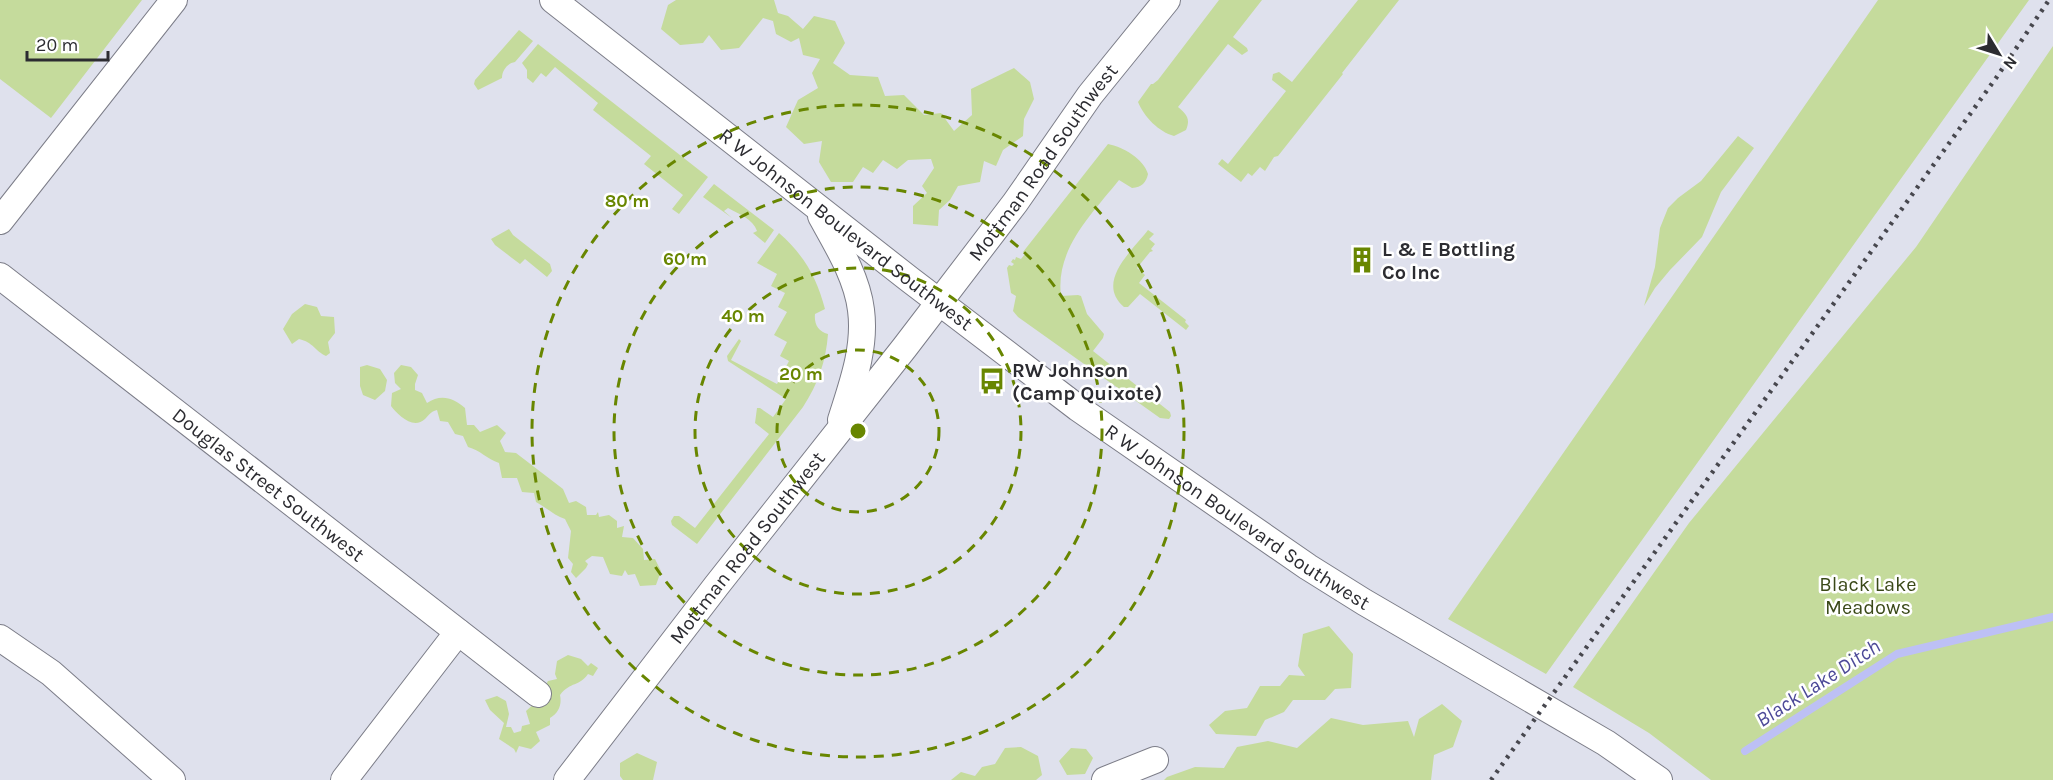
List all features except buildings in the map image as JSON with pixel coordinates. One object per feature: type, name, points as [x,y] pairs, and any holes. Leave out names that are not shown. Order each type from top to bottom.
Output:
[{"type":"street","points":[[0,221],[174,0]]},
{"type":"street","name":"R W Johnson Boulevard Southwest","points":[[553,0],[815,206],[1078,408],[1308,567],[1364,602],[1606,742],[1659,780]]},
{"type":"street","name":"Mottman Road Southwest","points":[[567,780],[717,585],[837,435],[1015,203],[1090,95],[1167,0]]},
{"type":"street","points":[[815,206],[849,271],[861,312],[860,352],[837,435]]},
{"type":"street","name":"Douglas Street Southwest","points":[[0,276],[538,694]]},
{"type":"street","points":[[344,780],[458,632]]},
{"type":"street","points":[[0,638],[51,673],[172,780]]},
{"type":"street","points":[[1105,780],[1155,760]]},
{"type":"green space","points":[[0,0],[142,0],[51,118],[0,79]]},
{"type":"green space","points":[[676,0],[774,0],[778,13],[788,16],[803,29],[814,16],[835,21],[845,43],[833,63],[850,75],[878,77],[885,96],[904,95],[924,115],[941,113],[954,131],[972,115],[971,89],[1014,68],[1030,82],[1034,99],[1024,119],[1023,136],[1003,150],[996,166],[984,161],[980,182],[958,186],[950,200],[939,210],[938,226],[913,224],[913,206],[927,193],[922,186],[934,168],[931,159],[908,160],[897,169],[883,160],[873,173],[863,167],[853,182],[831,182],[819,162],[822,141],[804,144],[786,127],[798,100],[818,88],[812,73],[820,59],[803,55],[799,38],[791,42],[776,34],[773,21],[763,18],[739,48],[721,50],[709,35],[703,43],[680,45],[661,29],[668,5]]},
{"type":"green space","points":[[1219,0],[1262,0],[1233,37],[1248,51],[1242,55],[1228,44],[1178,107],[1185,114],[1188,122],[1186,130],[1174,136],[1153,123],[1138,102],[1151,84],[1158,80]]},
{"type":"green space","points":[[1358,0],[1399,0],[1265,171],[1260,167],[1252,176],[1248,173],[1241,182],[1218,164],[1222,159],[1228,164],[1286,91],[1272,80],[1273,74],[1279,72],[1292,82]]},
{"type":"green space","points":[[1878,0],[2029,0],[1546,674],[1448,619]]},
{"type":"green space","points":[[519,30],[533,41],[515,62],[506,67],[502,78],[478,90],[474,84],[475,80]]},
{"type":"green space","points":[[538,44],[708,177],[679,214],[672,209],[683,195],[644,164],[651,156],[593,110],[598,103],[555,67],[546,77],[541,73],[533,83],[527,78],[527,70],[522,63]]},
{"type":"green space","name":"Black Lake Meadows","points":[[2053,46],[2053,780],[1711,780],[1649,733],[1573,687],[1689,523],[1916,247]]},
{"type":"green space","points":[[1738,136],[1754,148],[1721,192],[1702,237],[1670,270],[1644,306],[1655,267],[1660,228],[1668,208],[1701,181]]},
{"type":"green space","points":[[1108,144],[1138,159],[1148,174],[1141,186],[1132,188],[1119,180],[1087,219],[1064,263],[1061,296],[1081,296],[1087,314],[1104,334],[1093,351],[1170,412],[1169,419],[1160,418],[1018,317],[1013,311],[1016,296],[1011,293],[1007,268],[1014,264],[1011,262],[1016,257],[1021,259],[1025,254],[1023,252]]},
{"type":"green space","points":[[714,184],[774,230],[765,243],[753,233],[757,231],[749,220],[728,208],[724,211],[732,218],[703,197]]},
{"type":"green space","points":[[509,229],[513,235],[550,264],[552,271],[547,277],[525,259],[520,264],[495,245],[491,239]]},
{"type":"green space","points":[[1148,230],[1154,234],[1149,239],[1155,244],[1151,249],[1153,251],[1137,268],[1145,275],[1139,283],[1186,320],[1189,326],[1186,330],[1140,294],[1128,307],[1124,307],[1116,297],[1113,287],[1119,267]]},
{"type":"green space","points":[[779,233],[788,241],[814,277],[822,298],[825,309],[815,314],[815,318],[819,329],[828,334],[823,363],[813,390],[803,407],[697,544],[672,525],[671,521],[674,516],[679,516],[695,528],[769,434],[755,423],[757,408],[773,417],[786,399],[728,361],[727,356],[739,339],[741,341],[731,360],[777,384],[789,361],[780,356],[787,342],[774,335],[787,312],[778,307],[785,293],[771,286],[777,274],[757,263]]},
{"type":"green space","points":[[305,304],[317,307],[321,316],[334,317],[335,333],[328,342],[330,353],[326,356],[304,340],[299,339],[292,344],[283,329],[292,314]]},
{"type":"green space","points":[[367,365],[380,369],[387,380],[385,391],[375,400],[363,395],[360,386],[360,367]]},
{"type":"green space","points":[[401,365],[411,367],[418,375],[415,390],[422,393],[427,403],[437,398],[456,401],[465,408],[467,425],[474,425],[480,432],[497,425],[506,433],[500,441],[505,452],[516,453],[563,489],[569,503],[576,501],[586,507],[587,515],[596,515],[598,512],[599,517],[609,515],[617,521],[617,528],[624,526],[622,537],[633,538],[643,549],[644,560],[655,559],[661,571],[656,585],[640,586],[635,574],[628,575],[625,570],[622,576],[610,574],[603,557],[592,556],[585,561],[588,564],[586,568],[576,578],[571,572],[573,564],[568,558],[571,531],[565,519],[536,502],[534,493],[522,492],[517,478],[502,478],[499,463],[468,447],[463,436],[455,434],[448,422],[440,421],[437,410],[416,423],[406,420],[391,406],[392,393],[401,389],[395,383],[394,373]]},
{"type":"green space","points":[[1329,626],[1353,654],[1351,688],[1335,689],[1325,700],[1293,700],[1284,712],[1265,720],[1256,736],[1216,734],[1209,725],[1225,711],[1247,708],[1260,686],[1280,686],[1289,675],[1305,676],[1298,666],[1303,634]]},
{"type":"green space","points":[[568,655],[581,659],[588,666],[591,663],[598,668],[593,676],[588,674],[560,695],[559,708],[550,718],[550,725],[536,732],[540,741],[531,749],[519,746],[516,753],[514,749],[499,739],[504,723],[490,710],[485,700],[497,696],[506,701],[509,714],[506,727],[511,727],[514,733],[521,731],[522,726],[530,724],[526,711],[535,703],[548,681],[557,679],[555,674],[557,661]]},
{"type":"green space","points":[[1442,704],[1462,721],[1453,747],[1434,755],[1431,780],[1164,780],[1195,767],[1224,768],[1237,747],[1268,741],[1297,748],[1331,718],[1363,725],[1408,721],[1414,737],[1419,719]]},
{"type":"green space","points":[[1021,747],[1038,756],[1042,775],[1036,780],[951,780],[961,772],[975,776],[982,767],[995,764],[1005,748]]},
{"type":"green space","points":[[1071,748],[1086,749],[1093,758],[1085,774],[1067,775],[1059,761]]},
{"type":"green space","points":[[637,753],[657,762],[653,780],[623,780],[620,776],[620,763]]},
{"type":"waterway","name":"Black Lake Ditch","points":[[1745,751],[1897,654],[2053,617]]},
{"type":"railway","points":[[1491,780],[1996,78],[2049,0]]},
{"type":"place","name":"L & E Bottling Co Inc","points":[[1362,260]]},
{"type":"place","name":"RW Johnson (Camp Quixote)","points":[[992,381]]}]
